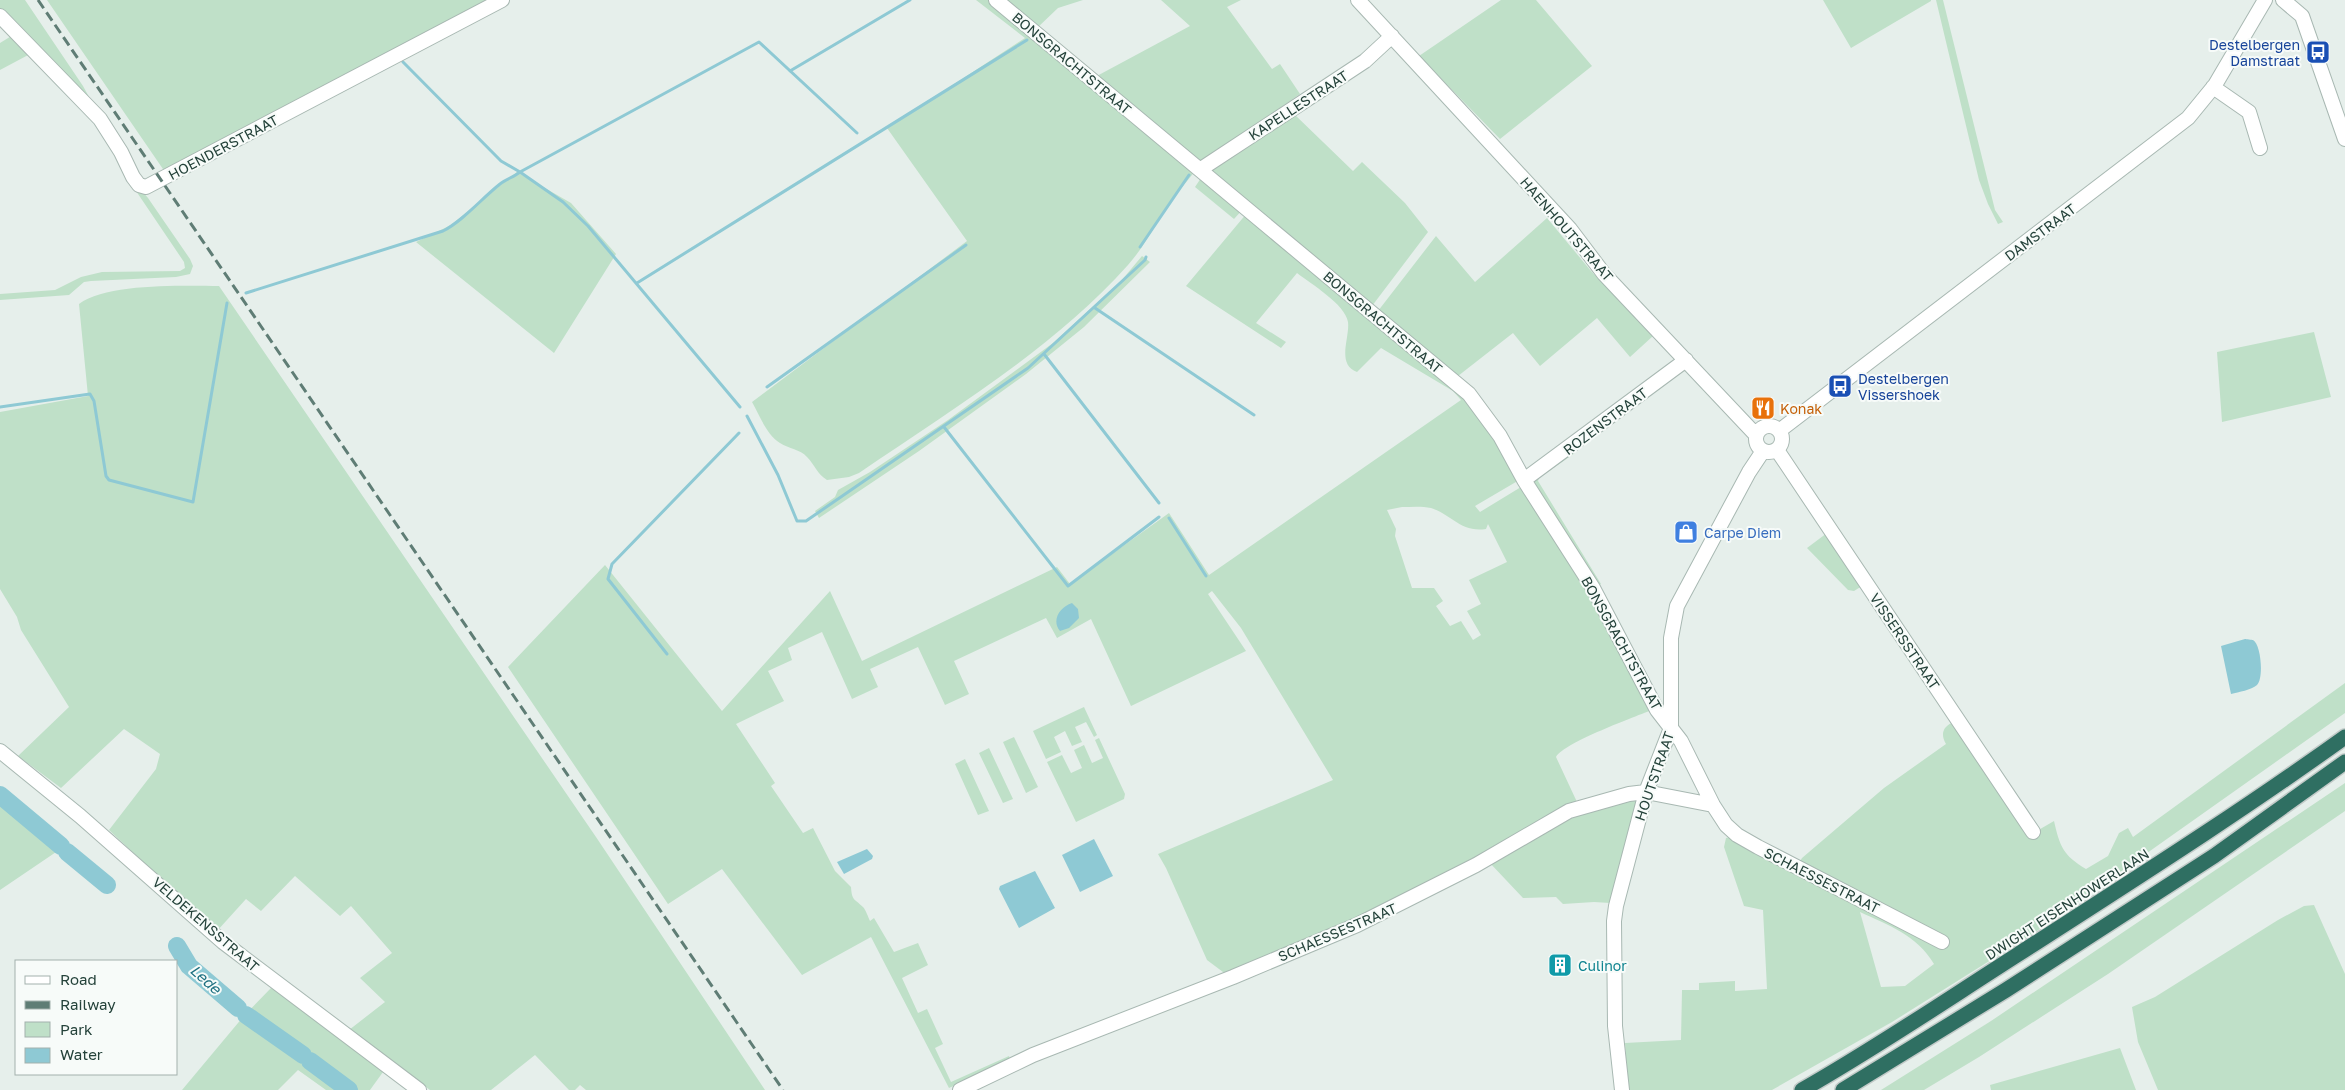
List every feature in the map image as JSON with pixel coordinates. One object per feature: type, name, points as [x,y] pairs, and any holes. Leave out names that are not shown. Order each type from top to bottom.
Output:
[{"type":"highway","name":"DWIGHT EISENHOWERLAAN","points":[[1802,1090],[1914,1023],[2127,885],[2282,782],[2345,737]]},
{"type":"highway","points":[[1842,1090],[2006,990],[2214,856],[2345,762]]},
{"type":"street","name":"HOENDERSTRAAT","points":[[0,16],[100,119],[116,144],[133,177],[139,185],[146,187],[502,0]]},
{"type":"street","name":"BONSGRACHTSTRAAT","points":[[996,0],[1469,394],[1500,436],[1524,480],[1593,588],[1657,710],[1671,728]]},
{"type":"street","name":"HAENHOUTSTRAAT","points":[[1358,0],[1570,229],[1592,259],[1756,435]]},
{"type":"street","name":"DAMSTRAAT","points":[[1779,431],[2188,118],[2213,87],[2265,0]]},
{"type":"street","points":[[2283,0],[2302,16],[2345,139]]},
{"type":"street","name":"KAPELLESTRAAT","points":[[1201,169],[1364,61],[1392,36]]},
{"type":"street","points":[[2213,87],[2249,112],[2260,148]]},
{"type":"street","name":"ROZENSTRAAT","points":[[1524,480],[1686,360]]},
{"type":"street","points":[[1766,426],[1774,427],[1779,431],[1782,441],[1770,451],[1757,444],[1756,435],[1759,430],[1766,426]]},
{"type":"street","name":"HOUTSTRAAT","points":[[1622,1090],[1615,1026],[1614,921],[1616,906],[1646,792],[1671,728],[1671,638],[1677,606],[1749,472],[1770,451]]},
{"type":"street","name":"VISSERSSTRAAT","points":[[1770,451],[2033,832]]},
{"type":"street","name":"SCHAESSESTRAAT","points":[[1671,728],[1680,741],[1713,805],[1726,825],[1737,835],[1942,942]]},
{"type":"street","name":"VELDEKENSSTRAAT","points":[[0,751],[117,848],[223,942],[419,1090]]},
{"type":"street","name":"SCHAESSESTRAAT","points":[[960,1090],[1033,1055],[1233,977],[1357,925],[1476,865],[1569,811],[1629,794],[1646,792],[1713,805]]},
{"type":"green space","points":[[0,0],[25,0],[83,86],[94,106],[0,10]]},
{"type":"green space","points":[[47,0],[488,0],[165,172]]},
{"type":"green space","points":[[976,0],[1083,0],[1058,8],[1036,29],[1196,170],[1168,205],[1134,258],[1099,295],[1067,324],[1000,376],[859,473],[849,477],[827,480],[804,454],[783,445],[771,435],[752,402],[967,241],[887,128],[1025,38]]},
{"type":"green space","points":[[1161,0],[1241,0],[1227,7],[1272,69],[1280,64],[1300,94],[1203,161],[1198,161],[1095,77],[1190,26]]},
{"type":"green space","points":[[1501,0],[1536,0],[1592,66],[1500,139],[1419,56]]},
{"type":"green space","points":[[1823,0],[1931,0],[1931,1],[1851,48]]},
{"type":"green space","points":[[1936,0],[1943,0],[1995,210],[2003,222],[1998,224],[1979,180]]},
{"type":"green space","points":[[13,35],[30,54],[0,70],[0,43]]},
{"type":"green space","points":[[1293,113],[1353,171],[1362,162],[1405,203],[1428,232],[1372,306],[1211,174],[1211,167]]},
{"type":"green space","points":[[517,172],[571,203],[616,254],[554,353],[416,242],[451,225]]},
{"type":"green space","points":[[1203,175],[1243,209],[1234,219],[1195,187]]},
{"type":"green space","points":[[134,188],[142,191],[148,198],[190,259],[193,266],[190,274],[176,277],[91,281],[84,282],[69,295],[0,300],[0,294],[55,290],[81,277],[102,272],[180,271],[185,268],[184,262]]},
{"type":"green space","points":[[1247,213],[1470,400],[1521,479],[1475,506],[1480,512],[1521,487],[1589,590],[1654,709],[1586,737],[1572,744],[1556,757],[1577,802],[1408,896],[1227,975],[1207,960],[1158,854],[1333,780],[1241,628],[1212,591],[1208,594],[1246,651],[1131,706],[1091,619],[1057,638],[1046,618],[954,661],[969,694],[945,705],[918,647],[870,669],[878,687],[852,699],[822,632],[788,648],[792,660],[768,671],[784,701],[736,724],[775,783],[771,786],[803,833],[813,828],[835,871],[851,887],[853,897],[864,908],[870,921],[874,918],[894,952],[918,943],[928,965],[902,978],[918,1013],[927,1009],[943,1044],[935,1048],[951,1082],[1009,1056],[1010,1060],[949,1088],[871,937],[802,975],[722,869],[668,904],[508,667],[605,565],[722,711],[830,591],[862,661],[1057,567],[1070,584],[1169,513],[1209,575],[1461,400],[1453,391],[1381,348],[1357,372],[1351,368],[1345,357],[1348,328],[1346,315],[1334,301],[1297,273],[1256,323],[1286,342],[1281,348],[1186,286]],"holes":[[[1402,507],[1431,508],[1470,528],[1486,529],[1488,524],[1507,562],[1469,580],[1481,604],[1467,611],[1481,635],[1473,640],[1461,621],[1450,626],[1436,606],[1443,601],[1434,588],[1412,588],[1395,536],[1396,529],[1387,510]]]},
{"type":"green space","points":[[1547,218],[1591,271],[1653,336],[1630,357],[1597,318],[1540,366],[1513,333],[1458,376],[1378,311],[1436,236],[1475,282]]},
{"type":"green space","points":[[1142,256],[1150,262],[1084,327],[1026,374],[919,451],[819,518],[815,511],[835,497],[838,490],[870,472],[948,420],[1053,343],[1121,281]]},
{"type":"green space","points":[[166,286],[219,286],[596,837],[765,1090],[586,1090],[580,1085],[575,1090],[569,1090],[535,1055],[491,1090],[430,1090],[349,1030],[385,1002],[360,978],[392,953],[351,906],[340,916],[295,876],[261,911],[246,899],[217,931],[109,830],[156,769],[160,754],[124,729],[61,788],[18,756],[69,707],[21,630],[17,617],[0,589],[0,412],[88,396],[79,304],[92,297],[126,289]]},
{"type":"green space","points":[[2314,332],[2331,397],[2222,422],[2217,352]]},
{"type":"green space","points":[[1573,450],[1575,453],[1539,478],[1538,481],[1601,584],[1596,586],[1533,485],[1533,480]]},
{"type":"green space","points":[[1827,533],[1862,586],[1854,591],[1848,590],[1807,548]]},
{"type":"green space","points":[[2345,683],[2345,713],[2034,933],[1892,1022],[1772,1090],[1628,1090],[1625,1043],[1681,1040],[1682,990],[1699,990],[1699,983],[1735,981],[1735,991],[1767,989],[1763,910],[1744,906],[1724,847],[1726,838],[1730,837],[1794,871],[1802,858],[1884,788],[1946,744],[1943,734],[1945,728],[1950,724],[1954,722],[2030,835],[2054,821],[2058,838],[2067,855],[2086,869],[2108,856],[2119,833],[2128,828],[2133,837]],"holes":[[[1860,912],[1910,938],[1919,945],[1934,964],[1905,986],[1881,987]]]},
{"type":"green space","points":[[1084,707],[1097,735],[1094,737],[1086,722],[1075,727],[1082,742],[1072,746],[1065,731],[1054,737],[1061,752],[1046,759],[1033,731]]},
{"type":"green space","points":[[1014,737],[1038,787],[1026,793],[1003,742]]},
{"type":"green space","points":[[1099,738],[1125,794],[1124,799],[1076,822],[1047,762],[1062,755],[1071,773],[1082,768],[1074,750],[1084,745],[1092,763],[1103,758],[1095,740]]},
{"type":"green space","points":[[989,748],[1013,799],[1003,803],[979,753]]},
{"type":"green space","points":[[965,759],[989,811],[978,815],[955,764]]},
{"type":"green space","points":[[2345,783],[2345,811],[2108,974],[1924,1090],[1881,1090],[1991,1021]]},
{"type":"green space","points":[[1635,799],[1638,803],[1610,903],[1563,904],[1556,897],[1523,898],[1489,862],[1575,815]]},
{"type":"green space","points":[[0,800],[62,848],[0,890]]},
{"type":"green space","points":[[2314,905],[2345,974],[2345,1090],[2158,1090],[2138,1042],[2132,1007],[2155,997],[2278,920],[2304,906]]},
{"type":"green space","points":[[271,988],[277,989],[383,1072],[370,1090],[326,1090],[298,1070],[278,1090],[182,1090],[243,1017]]},
{"type":"green space","points":[[2120,1048],[2136,1090],[1991,1090],[1990,1085]]},
{"type":"water","points":[[1072,603],[1078,609],[1079,618],[1069,628],[1060,631],[1056,623],[1058,614]]},
{"type":"water","points":[[2245,639],[2253,640],[2256,643],[2260,654],[2261,669],[2259,681],[2252,688],[2231,694],[2221,646]]},
{"type":"water","points":[[1094,839],[1113,876],[1080,892],[1062,855]]},
{"type":"water","points":[[867,849],[873,856],[872,859],[844,874],[837,862]]},
{"type":"water","points":[[1035,871],[1055,908],[1019,928],[999,889],[1000,886]]},
{"type":"waterway","points":[[790,71],[910,0]]},
{"type":"waterway","points":[[637,283],[1027,40]]},
{"type":"waterway","points":[[403,62],[501,161],[520,172],[759,42],[857,133]]},
{"type":"waterway","points":[[246,293],[443,231],[465,215],[500,184],[520,172],[563,202],[588,226],[740,407]]},
{"type":"waterway","points":[[1140,247],[1189,175]]},
{"type":"waterway","points":[[767,387],[966,245]]},
{"type":"waterway","points":[[747,416],[778,475],[797,521],[806,521],[1028,368],[1146,257]]},
{"type":"waterway","points":[[0,407],[90,394],[94,401],[106,476],[109,480],[193,502],[227,303]]},
{"type":"waterway","points":[[1095,308],[1254,415]]},
{"type":"waterway","points":[[1044,354],[1159,503]]},
{"type":"waterway","points":[[944,427],[1068,586],[1159,517]]},
{"type":"waterway","points":[[667,654],[608,579],[612,564],[739,433]]},
{"type":"waterway","points":[[1169,518],[1206,576]]},
{"type":"waterway","name":"Lede","points":[[0,795],[61,846]]},
{"type":"waterway","name":"Lede","points":[[67,852],[107,885]]},
{"type":"waterway","name":"Lede","points":[[177,946],[189,966],[238,1008]]},
{"type":"waterway","name":"Lede","points":[[246,1015],[303,1055]]},
{"type":"waterway","name":"Lede","points":[[310,1061],[349,1090]]},
{"type":"railway","points":[[38,0],[783,1090]]},
{"type":"place","name":"Destelbergen Damstraat","points":[[2318,52]]},
{"type":"place","name":"Destelbergen Vissershoek","points":[[1840,386]]},
{"type":"place","name":"Konak","points":[[1763,408]]},
{"type":"place","name":"Carpe Diem","points":[[1686,532]]},
{"type":"place","name":"Culinor","points":[[1560,965]]}]
